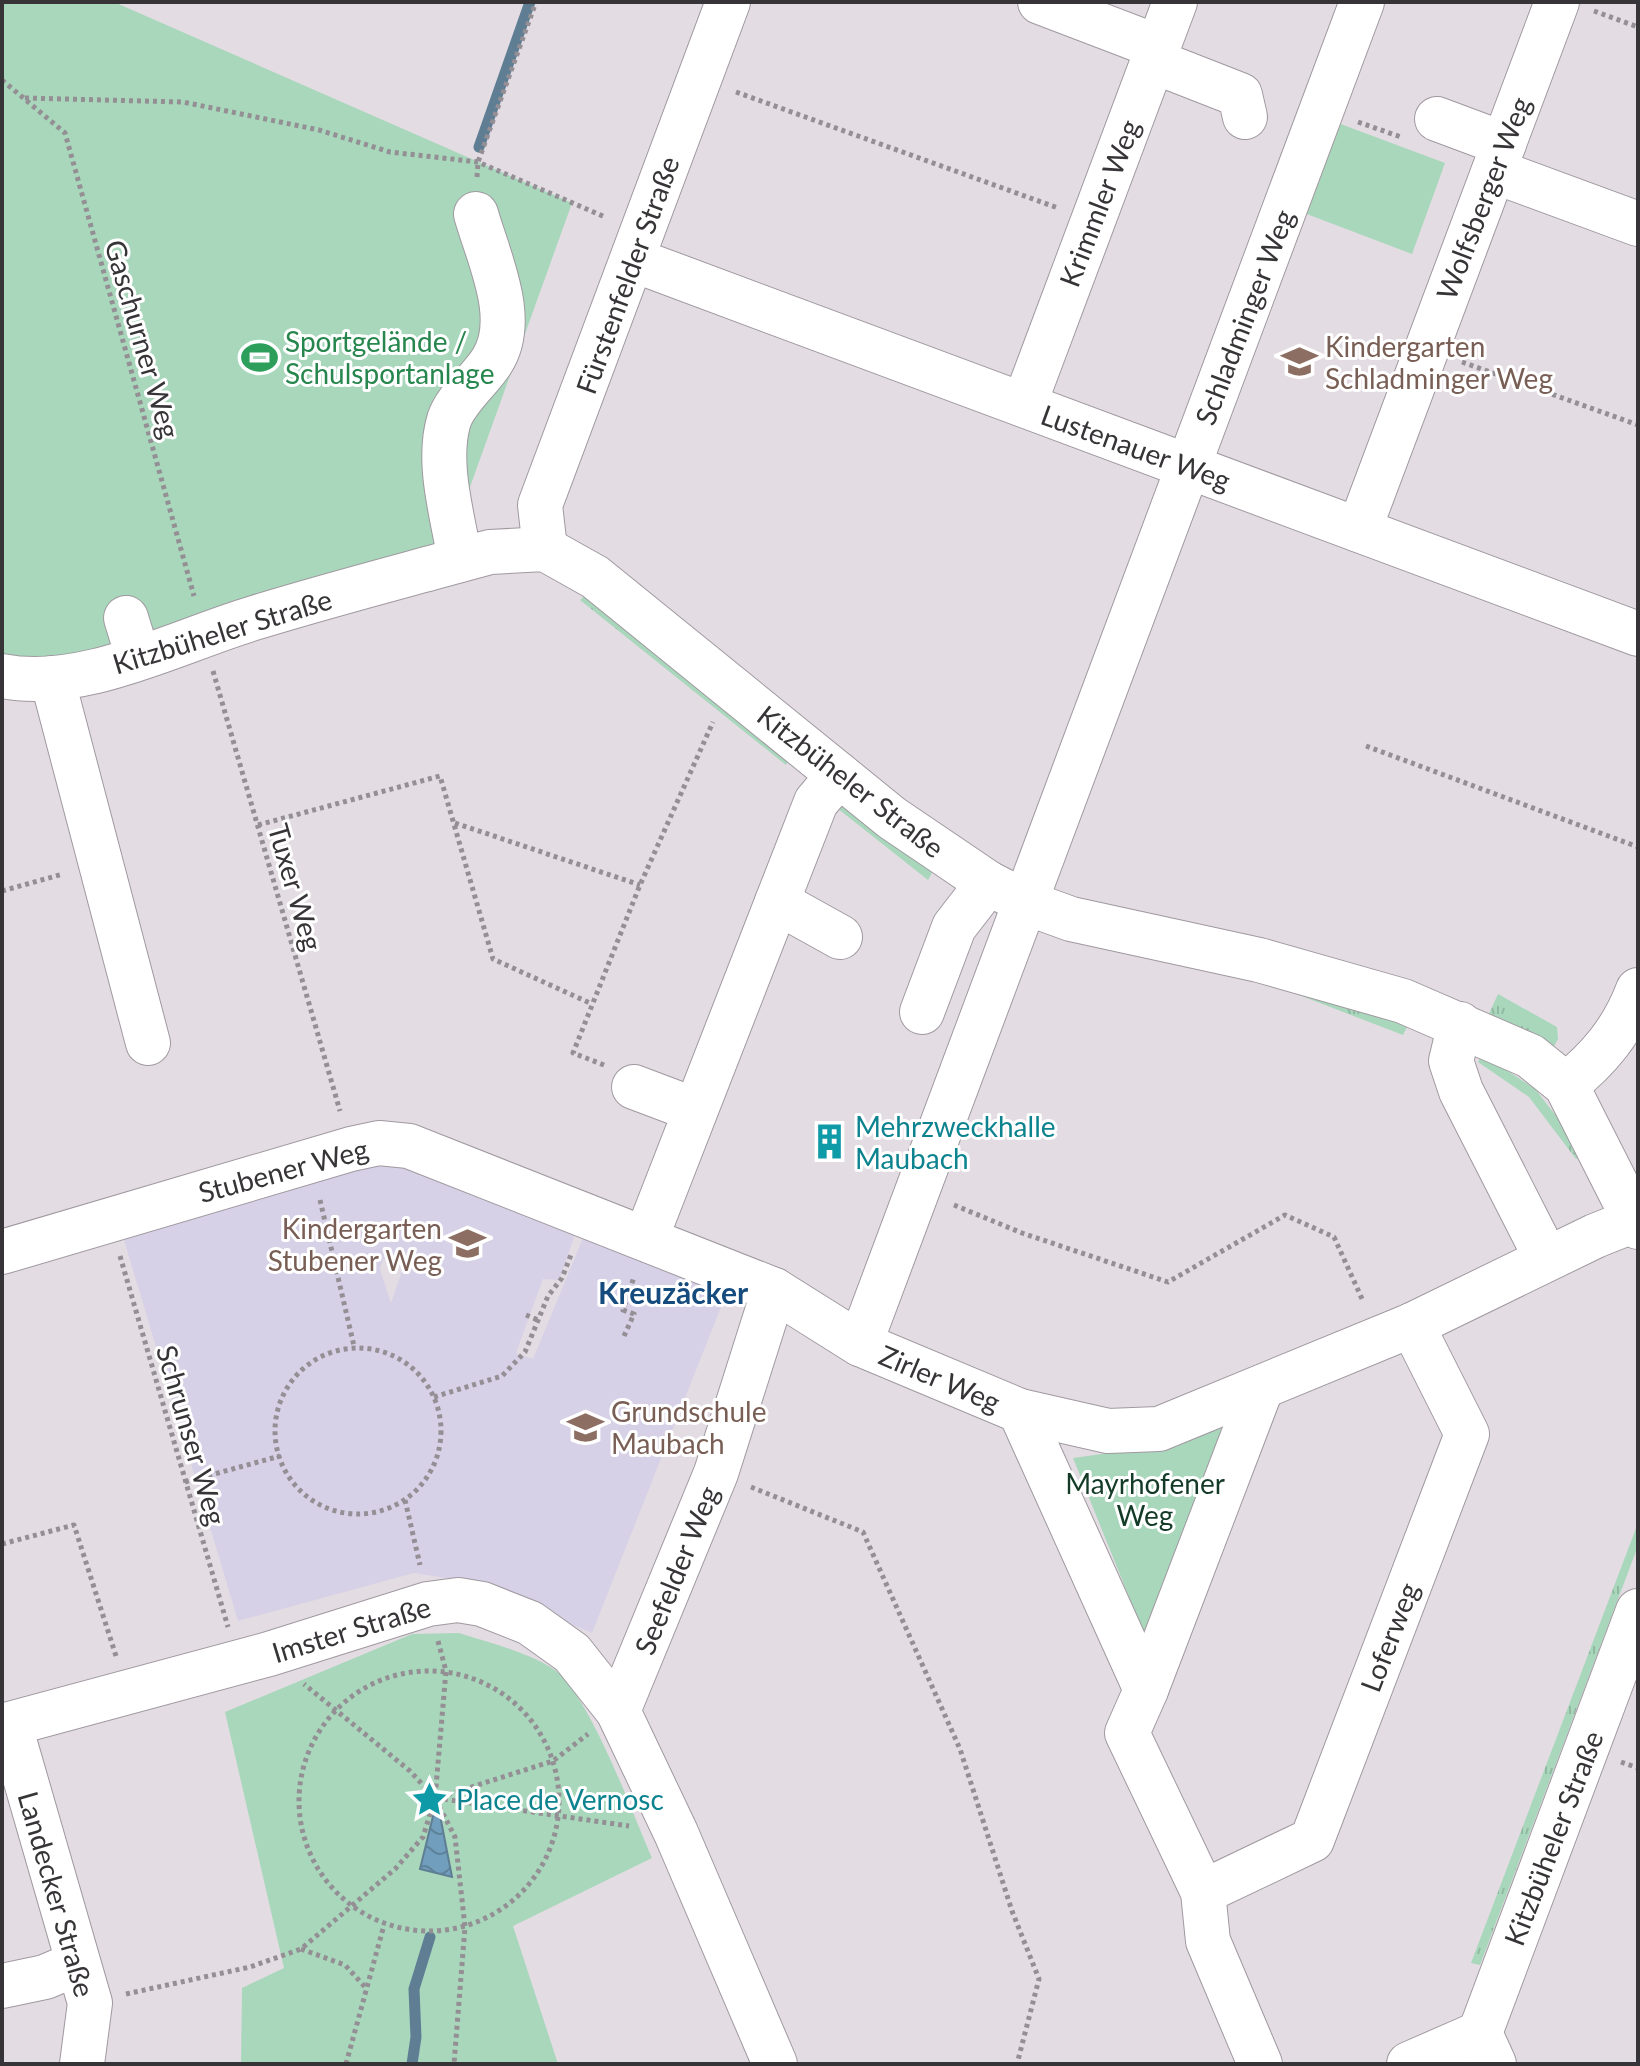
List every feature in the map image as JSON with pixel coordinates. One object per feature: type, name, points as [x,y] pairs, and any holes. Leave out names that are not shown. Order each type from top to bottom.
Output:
[{"type":"street","name":"Fürstenfelder Straße","points":[[545,549],[540,505],[728,2]]},
{"type":"street","points":[[1040,2],[1240,95],[1245,117]]},
{"type":"street","name":"Krimmler Weg","points":[[1024,405],[1175,2]]},
{"type":"street","name":"Schladminger Weg","points":[[1027,903],[1362,2]]},
{"type":"street","name":"Wolfsberger Weg","points":[[1359,530],[1499,157],[1571,4]]},
{"type":"street","points":[[1437,119],[1499,157],[1638,224]]},
{"type":"street","points":[[460,560],[445,443],[450,417],[494,359],[504,334],[501,304],[476,214]]},
{"type":"street","name":"Lustenauer Weg","points":[[638,246],[1024,405],[1189,467],[1296,496],[1359,530],[1638,634]]},
{"type":"street","name":"Kitzbüheler Straße","points":[[2,676],[27,681],[82,674],[132,637],[201,637],[252,619],[490,552],[545,549],[595,577],[892,818],[988,883],[1027,903],[1125,933],[1332,979],[1460,1024],[1530,1056],[1566,1085],[1636,1223]]},
{"type":"street","points":[[52,678],[148,1043]]},
{"type":"street","points":[[646,1238],[816,802],[839,775]]},
{"type":"street","points":[[922,1012],[954,927],[988,883]]},
{"type":"street","points":[[777,902],[840,937]]},
{"type":"street","name":"Zirler Weg","points":[[1027,903],[860,1344],[1020,1411],[1146,1690]]},
{"type":"street","points":[[1566,1085],[1592,1064],[1615,1036],[1638,990]]},
{"type":"street","points":[[1460,1024],[1451,1061],[1461,1091],[1537,1240]]},
{"type":"street","points":[[624,1078],[695,1110]]},
{"type":"street","name":"Stubener Weg","points":[[2,1252],[331,1154],[379,1143],[409,1146],[774,1290],[860,1344]]},
{"type":"street","points":[[2,1215],[54,1236]]},
{"type":"street","points":[[1020,1411],[1108,1431],[1159,1429],[1397,1332],[1595,1236],[1636,1223]]},
{"type":"street","name":"Seefelder Weg","points":[[618,1711],[774,1290]]},
{"type":"street","name":"Loferweg","points":[[1203,1892],[1312,1840],[1467,1434],[1397,1332]]},
{"type":"street","points":[[1260,2064],[1208,1941],[1203,1892],[1127,1733],[1261,1389]]},
{"type":"street","name":"Imster Straße","points":[[6,1726],[253,1658],[428,1604],[458,1600],[482,1604],[530,1623],[572,1653],[618,1711],[676,1833],[775,2064]]},
{"type":"street","name":"Kitzbüheler Straße","points":[[1487,2048],[1638,1611]]},
{"type":"street","name":"Landecker Straße","points":[[6,1726],[84,1983],[82,2064]]},
{"type":"street","points":[[2,1986],[45,1977],[84,1983]]},
{"type":"street","points":[[1409,2064],[1487,2048]]},
{"type":"path","points":[[476,214],[478,162],[536,2]]},
{"type":"path","points":[[1571,4],[1638,27]]},
{"type":"path","points":[[699,79],[1092,221]]},
{"type":"path","name":"Gaschurner Weg","points":[[2,80],[65,133],[192,589],[201,637]]},
{"type":"path","points":[[24,98],[183,102],[319,130],[390,152],[478,162],[638,246]]},
{"type":"path","points":[[1427,349],[1638,425]]},
{"type":"path","name":"Tuxer Weg","points":[[201,637],[258,825],[331,1154],[354,1346]]},
{"type":"path","points":[[624,1078],[573,1053],[640,885],[715,717]]},
{"type":"path","points":[[1366,746],[1638,847]]},
{"type":"path","points":[[258,825],[440,776],[493,959],[592,1004]]},
{"type":"path","points":[[454,823],[640,885]]},
{"type":"path","points":[[2,891],[102,864]]},
{"type":"path","points":[[918,1191],[1022,1233],[1168,1282],[1285,1215],[1334,1237],[1397,1332]]},
{"type":"path","points":[[434,1397],[502,1376],[525,1352],[548,1296],[562,1278],[586,1214]]},
{"type":"path","name":"Schrunser Weg","points":[[109,1218],[185,1482],[253,1658]]},
{"type":"path","points":[[624,1336],[634,1314],[623,1310],[646,1238]]},
{"type":"path","points":[[526,1315],[538,1320]]},
{"type":"path","points":[[354,1346],[383,1350],[408,1363],[434,1397],[442,1427],[440,1452],[429,1476],[405,1500],[385,1510],[351,1514],[322,1506],[303,1494],[284,1469],[275,1442],[277,1409],[293,1379],[317,1358],[354,1346]]},
{"type":"path","points":[[185,1482],[280,1456]]},
{"type":"path","points":[[708,1471],[863,1532],[960,1749],[1012,1911],[1039,1979],[1017,2064]]},
{"type":"path","points":[[84,1983],[250,1967],[301,1949],[348,1905],[395,1869],[423,1837],[435,1798],[446,1671],[405,1500]]},
{"type":"path","points":[[2,1544],[74,1525],[119,1665]]},
{"type":"path","points":[[253,1658],[335,1710],[410,1771],[435,1798],[455,1837],[465,1927],[454,2064]]},
{"type":"path","points":[[446,1671],[485,1683],[511,1698],[531,1720],[553,1761],[563,1816],[538,1874],[512,1902],[465,1927],[429,1932],[384,1925],[348,1905],[326,1883],[303,1839],[299,1783],[313,1740],[335,1710],[356,1693],[387,1677],[446,1671]]},
{"type":"path","points":[[435,1798],[553,1761],[618,1711]]},
{"type":"path","points":[[435,1798],[676,1833]]},
{"type":"path","points":[[346,2064],[384,1925]]},
{"type":"path","points":[[301,1949],[345,1965],[367,1989]]},
{"type":"shaded area","points":[[388,1155],[577,1229],[559,1280],[543,1279],[516,1353],[533,1359],[585,1233],[729,1287],[592,1633],[464,1581],[414,1573],[238,1621],[118,1220]],"holes":[[[383,1259],[403,1268],[391,1303],[380,1269]]]},
{"type":"green space","name":"Sportgelände / Schulsportanlage","points":[[2,2],[114,2],[572,203],[461,512],[465,541],[78,658],[2,657]]},
{"type":"green space","points":[[1338,123],[1445,163],[1412,254],[1304,213]]},
{"type":"green space","points":[[588,593],[791,756],[786,765],[580,600]]},
{"type":"green space","points":[[844,800],[933,871],[928,880],[837,808]]},
{"type":"green space","points":[[1302,986],[1408,1025],[1403,1035],[1299,995]]},
{"type":"green space","points":[[1498,994],[1557,1027],[1558,1039],[1553,1048],[1488,1016]]},
{"type":"green space","points":[[1482,1054],[1535,1089],[1586,1154],[1576,1159],[1529,1097],[1478,1062]]},
{"type":"green space","name":"Mayrhofener Weg","points":[[1231,1426],[1146,1639],[1073,1458],[1159,1446]]},
{"type":"green space","points":[[1638,1523],[1638,1546],[1480,1965],[1471,1963]]},
{"type":"green space","points":[[459,1633],[530,1657],[552,1668],[566,1681],[595,1727],[652,1858],[513,1926],[558,2064],[241,2064],[242,1988],[284,1968],[225,1712],[412,1634]]},
{"type":"water","points":[[437,1800],[452,1877],[420,1869]]},
{"type":"waterway","points":[[479,147],[530,2]]},
{"type":"waterway","points":[[412,2064],[416,2037],[414,1989],[430,1937]]},
{"type":"place","name":"Sportgelände / Schulsportanlage","points":[[259,357]]},
{"type":"place","name":"Kindergarten Schladminger Weg","points":[[1299,362]]},
{"type":"place","name":"Mehrzweckhalle Maubach","points":[[829,1142]]},
{"type":"place","name":"Kindergarten Stubener Weg","points":[[468,1244]]},
{"type":"place","name":"Grundschule Maubach","points":[[585,1427]]},
{"type":"place","name":"Place de Vernosc","points":[[430,1799]]},
{"type":"district","name":"Kreuzäcker","points":[[673,1292]]}]
